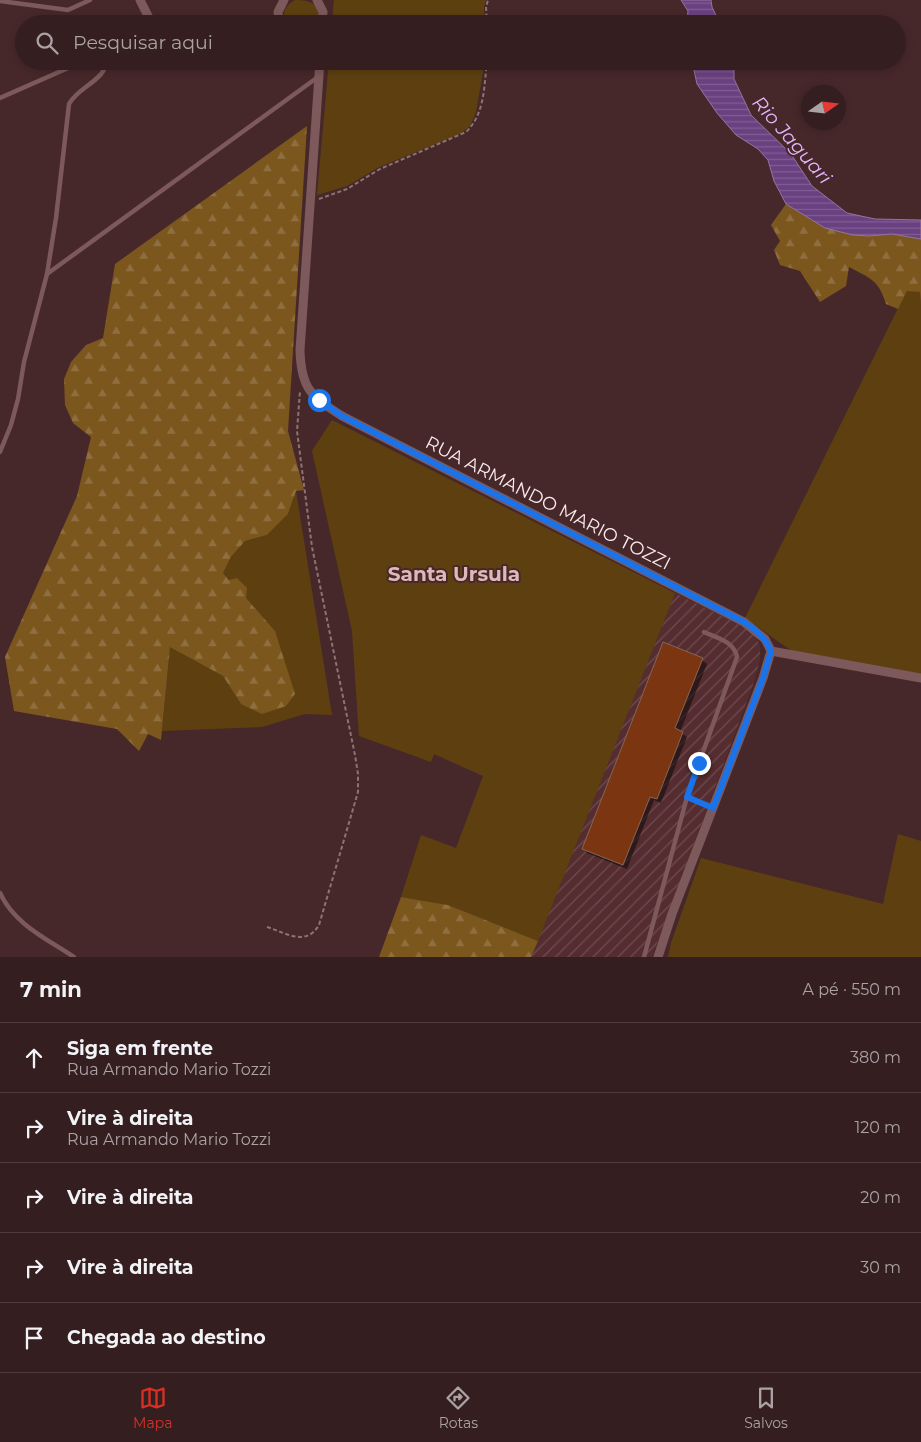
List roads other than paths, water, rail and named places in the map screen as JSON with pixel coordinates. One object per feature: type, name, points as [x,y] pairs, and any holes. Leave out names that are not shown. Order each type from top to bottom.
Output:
[{"type":"street","points":[[140,0],[148,15]]},
{"type":"street","points":[[279,15],[279,8],[284,0]]},
{"type":"street","points":[[317,0],[322,8],[323,15]]},
{"type":"street","points":[[324,15],[325,0]]},
{"type":"street","points":[[319,70],[319,76]]},
{"type":"street","name":"RUA ARMANDO MARIO TOZZI","points":[[319,76],[300,350],[303,379],[309,391],[342,416],[744,622],[765,639],[771,651]]},
{"type":"street","points":[[658,957],[672,914],[763,678],[771,651],[921,678]]},
{"type":"lane","points":[[0,1],[68,10],[90,0]]},
{"type":"lane","points":[[0,98],[64,70]]},
{"type":"lane","points":[[0,452],[11,425],[18,399],[24,362],[47,274],[56,218],[69,104],[72,98],[104,70]]},
{"type":"lane","points":[[47,274],[319,76]]},
{"type":"lane","points":[[644,957],[687,797],[737,657],[733,646],[728,642],[704,632]]},
{"type":"lane","points":[[687,797],[713,808]]},
{"type":"lane","points":[[0,893],[19,920],[74,957]]},
{"type":"district","name":"Santa Ursula","points":[[454,574]]},
{"type":"water label","name":"Rio Jaguari","points":[[792,140]]}]
